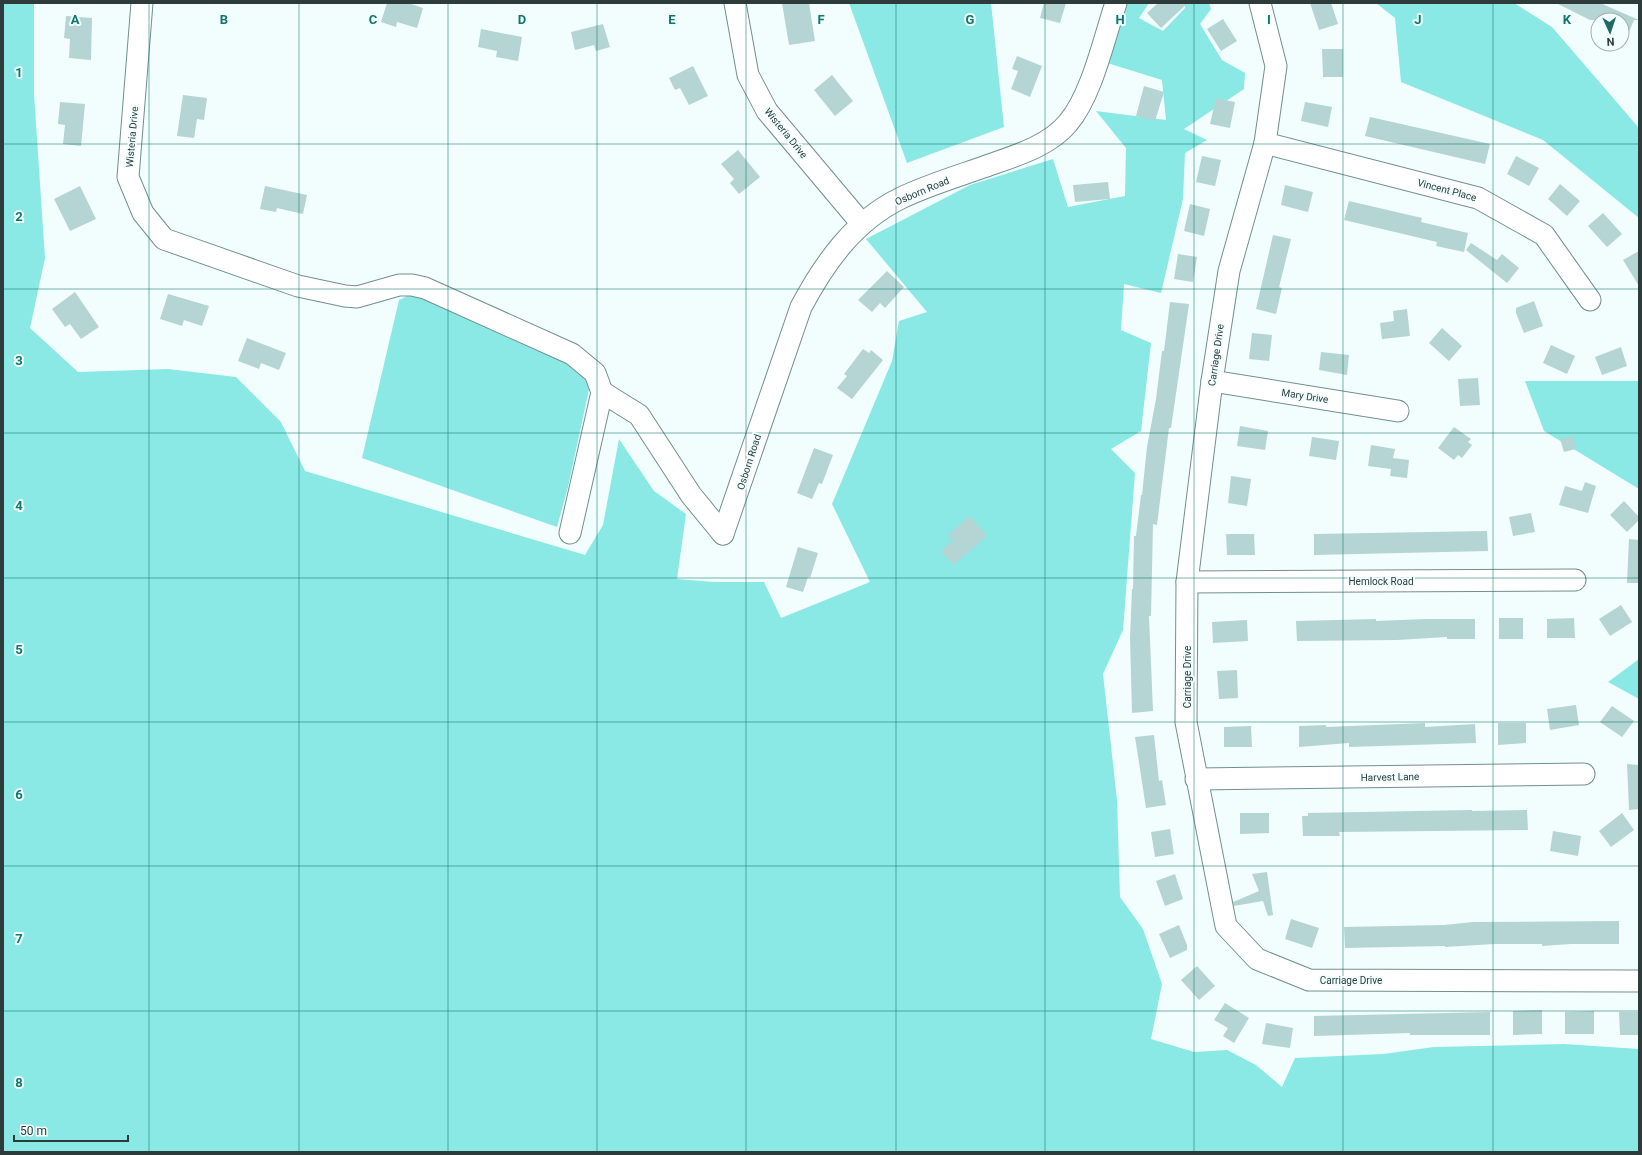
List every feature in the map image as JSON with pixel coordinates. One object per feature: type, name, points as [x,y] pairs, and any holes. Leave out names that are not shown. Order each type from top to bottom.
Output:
[{"type":"street","name":"Wisteria Drive","points":[[142,3],[128,177],[143,213],[164,239],[298,286],[357,297],[399,286],[412,285],[425,288],[572,354],[595,373],[602,392]]},
{"type":"street","name":"Wisteria Drive","points":[[735,3],[748,75],[767,111],[862,224]]},
{"type":"street","name":"Osborn Road","points":[[602,392],[639,415],[691,495],[723,534],[801,308],[818,275],[839,248],[862,224],[901,198],[924,188],[1008,158],[1046,142],[1068,124],[1084,99],[1116,3]]},
{"type":"street","name":"Carriage Drive","points":[[1260,3],[1276,66],[1265,143],[1229,271],[1212,381],[1188,582],[1186,722],[1226,926],[1257,959],[1309,980],[1639,980]]},
{"type":"street","name":"Vincent Place","points":[[1265,143],[1478,198],[1544,235],[1590,300]]},
{"type":"street","name":"Mary Drive","points":[[1212,381],[1398,411]]},
{"type":"street","points":[[570,533],[602,392]]},
{"type":"street","name":"Hemlock Road","points":[[1188,582],[1575,580]]},
{"type":"street","name":"Harvest Lane","points":[[1196,779],[1584,774]]},
{"type":"shaded area","points":[[3,3],[34,3],[34,94],[45,258],[30,328],[78,372],[168,369],[236,377],[281,422],[305,471],[585,555],[603,525],[619,439],[654,491],[686,514],[677,579],[714,582],[764,582],[781,618],[870,582],[832,504],[892,361],[899,321],[927,312],[866,239],[970,185],[1053,159],[1068,207],[1125,196],[1126,148],[1096,111],[1166,120],[1162,80],[1104,62],[1126,3],[1149,3],[1139,18],[1163,31],[1185,8],[1185,3],[1209,3],[1211,9],[1200,24],[1222,60],[1245,73],[1244,89],[1184,129],[1207,140],[1185,153],[1183,199],[1161,293],[1124,284],[1121,330],[1151,343],[1141,431],[1111,449],[1135,473],[1123,630],[1103,674],[1117,800],[1120,897],[1143,929],[1162,984],[1151,1039],[1194,1052],[1227,1050],[1256,1065],[1282,1087],[1295,1058],[1383,1054],[1434,1047],[1564,1044],[1639,1049],[1639,1152],[3,1152]]},
{"type":"shaded area","points":[[849,3],[991,3],[1004,127],[907,163]]},
{"type":"shaded area","points":[[1376,3],[1514,3],[1552,27],[1639,128],[1639,218],[1543,140],[1401,82],[1395,18]]},
{"type":"shaded area","points":[[412,294],[427,294],[582,367],[591,380],[568,487],[557,527],[362,458],[399,300]]},
{"type":"shaded area","points":[[1525,381],[1639,381],[1639,489],[1544,431]]},
{"type":"shaded area","points":[[1639,659],[1639,699],[1608,682]]},
{"type":"building","points":[[387,3],[408,3],[423,8],[417,28],[397,22],[396,27],[381,22]]},
{"type":"building","points":[[782,3],[809,3],[815,41],[789,45]]},
{"type":"building","points":[[1044,3],[1066,3],[1060,23],[1040,18]]},
{"type":"building","points":[[1158,3],[1188,3],[1161,28],[1147,13]]},
{"type":"building","points":[[1310,3],[1331,3],[1338,24],[1319,30]]},
{"type":"building","points":[[1556,3],[1600,3],[1621,12],[1590,12],[1590,20]]},
{"type":"building","points":[[66,16],[92,18],[91,60],[69,58],[70,39],[64,38]]},
{"type":"building","points":[[1630,16],[1639,20],[1634,20],[1630,30]]},
{"type":"building","points":[[1223,19],[1237,41],[1221,51],[1207,29]]},
{"type":"building","points":[[603,24],[610,47],[596,51],[594,45],[575,50],[571,32]]},
{"type":"building","points":[[481,29],[522,37],[518,61],[496,57],[497,51],[478,47]]},
{"type":"building","points":[[1322,49],[1343,49],[1343,77],[1323,77]]},
{"type":"building","points":[[1017,56],[1042,66],[1030,97],[1011,89],[1018,71],[1012,69]]},
{"type":"building","points":[[693,66],[708,96],[689,105],[680,88],[675,90],[669,78]]},
{"type":"building","points":[[832,75],[853,101],[835,116],[814,90]]},
{"type":"building","points":[[1144,86],[1164,92],[1155,121],[1136,116]]},
{"type":"building","points":[[183,95],[207,98],[204,120],[197,119],[194,138],[177,136]]},
{"type":"building","points":[[1216,98],[1235,102],[1230,128],[1210,124]]},
{"type":"building","points":[[60,102],[85,104],[81,146],[63,144],[65,125],[58,124]]},
{"type":"building","points":[[1305,102],[1332,107],[1328,127],[1301,121]]},
{"type":"building","points":[[1370,117],[1490,144],[1485,164],[1365,136]]},
{"type":"building","points":[[738,150],[760,177],[739,194],[730,183],[734,179],[721,164]]},
{"type":"building","points":[[1202,156],[1221,160],[1215,186],[1196,182]]},
{"type":"building","points":[[1516,156],[1539,168],[1529,186],[1507,174]]},
{"type":"building","points":[[1108,182],[1110,199],[1075,202],[1073,185]]},
{"type":"building","points":[[1560,184],[1580,201],[1567,216],[1548,199]]},
{"type":"building","points":[[1285,185],[1313,192],[1308,212],[1281,205]]},
{"type":"building","points":[[80,186],[96,219],[70,231],[54,199]]},
{"type":"building","points":[[265,186],[307,195],[303,214],[277,208],[276,212],[260,209]]},
{"type":"building","points":[[1349,201],[1422,218],[1421,222],[1468,233],[1464,252],[1436,246],[1437,242],[1344,220]]},
{"type":"building","points":[[1190,204],[1210,209],[1204,236],[1184,231]]},
{"type":"building","points":[[1603,213],[1622,234],[1607,247],[1588,226]]},
{"type":"building","points":[[1273,235],[1291,239],[1279,287],[1282,288],[1276,314],[1256,309]]},
{"type":"building","points":[[1471,243],[1497,260],[1502,254],[1519,268],[1507,283],[1466,250]]},
{"type":"building","points":[[1639,251],[1639,286],[1623,260]]},
{"type":"building","points":[[1178,254],[1197,257],[1193,282],[1174,279]]},
{"type":"building","points":[[887,271],[904,287],[885,308],[880,303],[872,312],[858,300]]},
{"type":"building","points":[[75,292],[99,327],[81,339],[70,324],[65,327],[52,309]]},
{"type":"building","points":[[168,294],[209,306],[202,326],[184,320],[182,326],[160,319]]},
{"type":"building","points":[[1534,301],[1543,326],[1524,333],[1516,313],[1516,308]]},
{"type":"building","points":[[1170,302],[1189,304],[1171,428],[1169,428],[1157,525],[1153,524],[1151,616],[1149,616],[1153,711],[1132,713],[1130,637],[1134,536],[1136,536],[1147,447],[1156,399],[1162,351],[1164,351]]},
{"type":"building","points":[[1407,309],[1410,336],[1382,339],[1380,323],[1394,321],[1393,311]]},
{"type":"building","points":[[1442,328],[1462,346],[1449,361],[1429,343]]},
{"type":"building","points":[[1252,333],[1272,335],[1269,361],[1249,359]]},
{"type":"building","points":[[247,338],[286,353],[279,370],[261,363],[259,369],[238,361]]},
{"type":"building","points":[[1551,345],[1575,356],[1567,374],[1543,363]]},
{"type":"building","points":[[1621,347],[1627,366],[1602,375],[1595,357]]},
{"type":"building","points":[[863,349],[869,353],[871,350],[883,360],[852,399],[837,388],[847,376],[844,374]]},
{"type":"building","points":[[1321,352],[1349,355],[1347,375],[1319,370]]},
{"type":"building","points":[[1478,378],[1480,405],[1460,406],[1458,379]]},
{"type":"building","points":[[1240,426],[1268,431],[1265,450],[1237,446]]},
{"type":"building","points":[[1454,427],[1471,439],[1468,442],[1472,445],[1462,458],[1458,455],[1454,460],[1438,448]]},
{"type":"building","points":[[1573,436],[1576,449],[1564,452],[1560,439]]},
{"type":"building","points":[[1312,437],[1339,441],[1336,460],[1309,456]]},
{"type":"building","points":[[1371,445],[1395,449],[1393,458],[1409,460],[1407,478],[1390,476],[1391,469],[1368,466]]},
{"type":"building","points":[[814,448],[833,455],[822,484],[819,483],[812,499],[797,493]]},
{"type":"building","points":[[1231,476],[1251,479],[1247,506],[1228,503]]},
{"type":"building","points":[[1585,482],[1596,486],[1588,513],[1559,505],[1565,486],[1582,491]]},
{"type":"building","points":[[1624,501],[1639,517],[1639,520],[1627,532],[1610,515]]},
{"type":"building","points":[[1531,513],[1535,532],[1513,536],[1509,517]]},
{"type":"building","points":[[970,516],[987,536],[953,565],[941,551],[953,540],[948,535]]},
{"type":"building","points":[[1487,531],[1488,551],[1314,555],[1314,534]]},
{"type":"building","points":[[1226,534],[1254,534],[1255,555],[1227,555]]},
{"type":"building","points":[[1629,539],[1639,540],[1639,583],[1627,583]]},
{"type":"building","points":[[798,547],[818,553],[810,578],[808,577],[803,592],[786,587]]},
{"type":"building","points":[[1621,605],[1632,622],[1610,636],[1599,619]]},
{"type":"building","points":[[1499,618],[1523,618],[1523,639],[1499,639]]},
{"type":"building","points":[[1574,618],[1575,638],[1547,638],[1547,619]]},
{"type":"building","points":[[1376,619],[1376,621],[1475,619],[1475,639],[1447,639],[1447,637],[1397,640],[1297,641],[1296,621]]},
{"type":"building","points":[[1247,620],[1248,641],[1213,643],[1212,622]]},
{"type":"building","points":[[1237,670],[1238,698],[1219,699],[1217,671]]},
{"type":"building","points":[[1576,705],[1579,725],[1550,730],[1547,709]]},
{"type":"building","points":[[1612,706],[1634,721],[1622,737],[1600,722]]},
{"type":"building","points":[[1425,723],[1425,727],[1475,724],[1476,743],[1349,747],[1349,743],[1299,747],[1299,726],[1326,725],[1326,727]]},
{"type":"building","points":[[1498,723],[1526,723],[1526,743],[1498,745]]},
{"type":"building","points":[[1251,726],[1252,747],[1224,747],[1224,727]]},
{"type":"building","points":[[1154,735],[1159,781],[1162,780],[1166,805],[1146,808],[1135,737]]},
{"type":"building","points":[[1627,764],[1639,765],[1639,809],[1629,810]]},
{"type":"building","points":[[1527,810],[1528,830],[1339,832],[1340,836],[1303,836],[1302,816],[1308,816],[1308,813]]},
{"type":"building","points":[[1240,813],[1269,813],[1269,833],[1240,834]]},
{"type":"building","points":[[1622,813],[1634,830],[1611,847],[1599,831]]},
{"type":"building","points":[[1170,829],[1174,854],[1155,857],[1151,832]]},
{"type":"building","points":[[1553,831],[1581,836],[1578,856],[1550,851]]},
{"type":"building","points":[[1267,872],[1273,915],[1268,916],[1263,901],[1234,906],[1233,902],[1259,891],[1252,874]]},
{"type":"building","points":[[1175,874],[1183,899],[1165,906],[1156,881]]},
{"type":"building","points":[[1291,919],[1319,928],[1312,948],[1285,939]]},
{"type":"building","points":[[1619,921],[1619,944],[1571,944],[1542,946],[1542,944],[1494,944],[1445,947],[1345,948],[1344,927],[1444,925],[1473,922]]},
{"type":"building","points":[[1179,925],[1187,945],[1187,950],[1170,958],[1159,934]]},
{"type":"building","points":[[1197,966],[1215,986],[1199,1000],[1181,980]]},
{"type":"building","points":[[1225,1003],[1249,1018],[1234,1043],[1223,1036],[1228,1028],[1214,1020]]},
{"type":"building","points":[[1542,1010],[1542,1034],[1513,1035],[1513,1011]]},
{"type":"building","points":[[1594,1011],[1594,1034],[1565,1034],[1565,1012]]},
{"type":"building","points":[[1490,1012],[1490,1035],[1410,1035],[1410,1033],[1314,1036],[1314,1016]]},
{"type":"building","points":[[1619,1012],[1639,1012],[1639,1035],[1620,1035]]},
{"type":"building","points":[[1266,1023],[1293,1028],[1290,1048],[1262,1044]]}]
